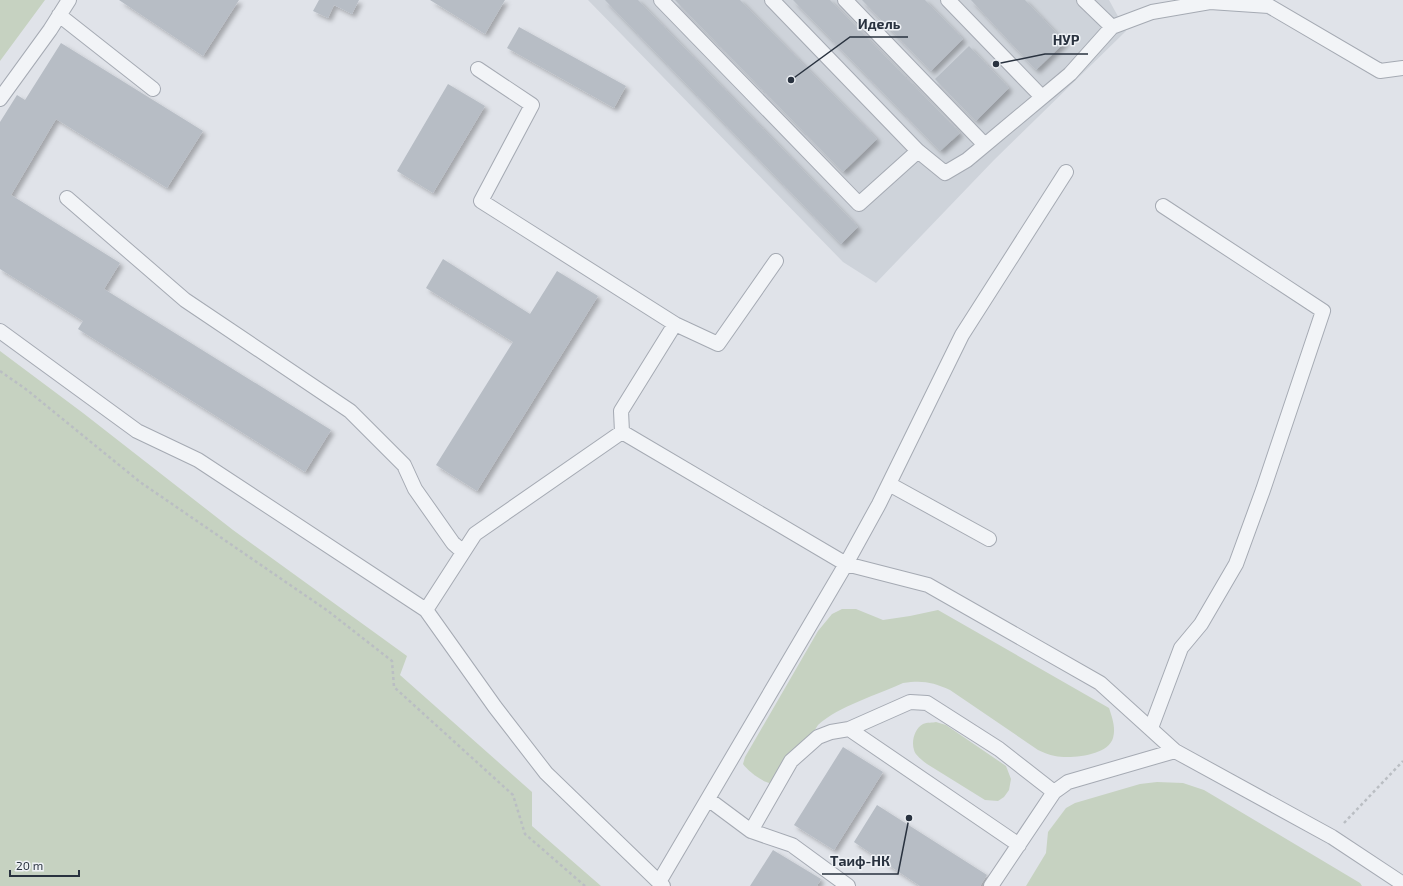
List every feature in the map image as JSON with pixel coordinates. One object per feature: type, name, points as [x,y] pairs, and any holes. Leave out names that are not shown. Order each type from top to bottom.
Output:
[{"type":"lane","points":[[0,99],[69,0]]},
{"type":"lane","points":[[661,0],[859,204],[918,151]]},
{"type":"lane","points":[[772,0],[918,151],[945,173],[967,160],[1070,74],[1112,27],[1152,12],[1210,2],[1269,6],[1380,70],[1403,68]]},
{"type":"lane","points":[[845,0],[985,145]]},
{"type":"lane","points":[[948,0],[1042,97]]},
{"type":"lane","points":[[1084,0],[1112,27]]},
{"type":"lane","points":[[59,15],[153,89]]},
{"type":"lane","points":[[478,69],[532,105],[481,201],[675,324],[718,344],[776,261]]},
{"type":"lane","points":[[0,331],[136,431],[198,460],[426,610],[495,707],[546,773],[661,884],[708,799],[846,564],[889,484],[962,335],[1066,172]]},
{"type":"lane","points":[[67,198],[185,300],[350,411],[404,465],[415,489],[453,543],[463,552]]},
{"type":"lane","points":[[1151,728],[1181,648],[1201,624],[1236,564],[1263,490],[1323,312],[1163,206]]},
{"type":"lane","points":[[622,432],[621,410],[675,324]]},
{"type":"lane","points":[[426,610],[475,534],[622,432]]},
{"type":"lane","points":[[622,432],[846,564],[928,585],[1100,683],[1175,751],[1332,837],[1403,884]]},
{"type":"lane","points":[[889,484],[989,539]]},
{"type":"lane","points":[[751,831],[791,762],[818,737],[831,732],[849,729],[910,702],[928,703],[1000,749],[1054,792]]},
{"type":"lane","points":[[849,729],[1019,846]]},
{"type":"lane","points":[[991,886],[1054,792],[1068,782],[1175,751]]},
{"type":"lane","points":[[708,799],[751,831],[792,845],[848,886]]},
{"type":"path","points":[[0,371],[27,390],[140,482],[328,611],[392,661],[394,687],[513,795],[525,834],[585,886]]},
{"type":"path","points":[[1353,814],[1403,761]]},
{"type":"shaded area","points":[[588,0],[1109,0],[1126,31],[994,160],[876,283],[843,262]]},
{"type":"green space","points":[[0,0],[45,0],[0,61]]},
{"type":"green space","points":[[0,351],[83,413],[233,530],[407,656],[400,675],[532,792],[532,826],[601,886],[0,886]]},
{"type":"green space","points":[[842,609],[856,609],[883,620],[938,610],[1109,708],[1114,726],[1113,738],[1110,744],[1104,749],[1088,755],[1070,757],[1053,756],[1038,750],[950,690],[927,682],[910,682],[903,683],[859,701],[827,718],[818,725],[785,777],[774,783],[767,782],[751,772],[743,764],[745,757],[818,631],[832,614]]},
{"type":"green space","points":[[936,722],[946,725],[1006,766],[1011,779],[1009,790],[1004,797],[998,801],[985,800],[927,764],[917,756],[913,746],[913,739],[918,728],[926,723]]},
{"type":"green space","points":[[1157,782],[1183,783],[1204,790],[1360,883],[1362,886],[1026,886],[1046,853],[1048,832],[1066,808],[1075,803],[1140,784]]},
{"type":"building","points":[[119,0],[239,0],[203,56]]},
{"type":"building","points":[[319,0],[359,0],[352,14],[334,5],[328,18],[313,11]]},
{"type":"building","points":[[430,0],[505,0],[485,34]]},
{"type":"building","points":[[605,0],[638,0],[858,227],[841,244]]},
{"type":"building","points":[[675,0],[740,0],[877,139],[843,172]]},
{"type":"building","points":[[793,0],[830,0],[960,133],[940,151]]},
{"type":"building","points":[[862,0],[925,0],[963,39],[931,71]]},
{"type":"building","points":[[971,0],[1025,0],[1065,42],[1036,70]]},
{"type":"building","points":[[519,27],[626,86],[614,108],[507,48]]},
{"type":"building","points":[[61,43],[203,131],[167,188],[56,119],[11,195],[120,263],[104,289],[331,430],[305,472],[78,329],[83,321],[0,269],[0,122],[17,95],[25,100]]},
{"type":"building","points":[[969,46],[1009,88],[976,121],[935,79]]},
{"type":"building","points":[[448,84],[485,106],[433,193],[397,171]]},
{"type":"building","points":[[443,259],[530,314],[557,271],[598,296],[477,491],[436,465],[513,342],[426,288]]},
{"type":"building","points":[[843,747],[883,772],[834,850],[794,825]]},
{"type":"building","points":[[877,805],[987,875],[980,886],[920,886],[854,842]]},
{"type":"building","points":[[773,850],[821,879],[817,886],[750,886]]},
{"type":"place","name":"НУР","points":[[996,64]]},
{"type":"place","name":"Идель","points":[[791,80]]},
{"type":"place","name":"Таиф-НК","points":[[909,818]]}]
